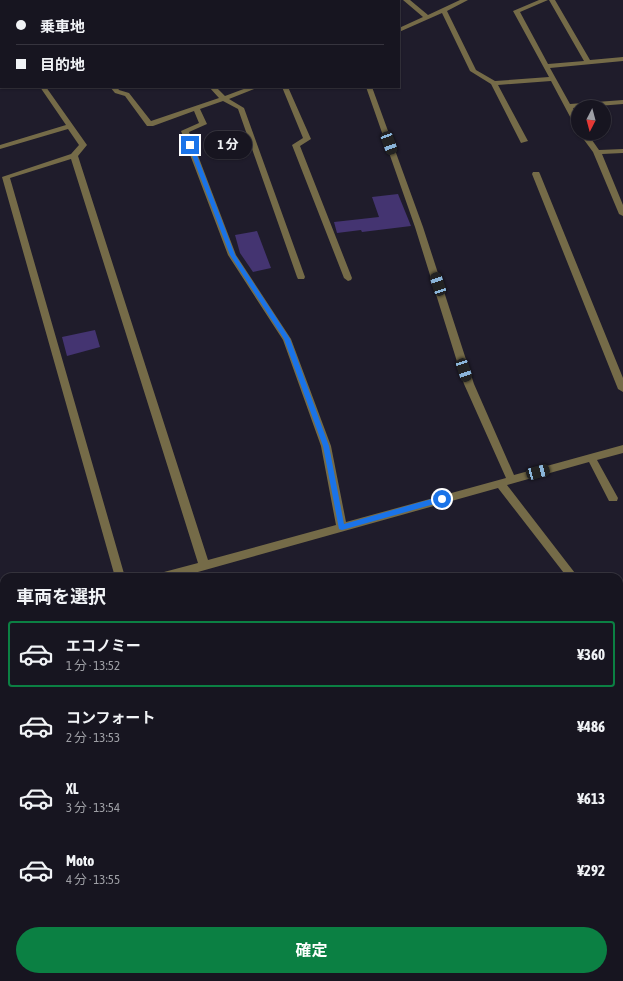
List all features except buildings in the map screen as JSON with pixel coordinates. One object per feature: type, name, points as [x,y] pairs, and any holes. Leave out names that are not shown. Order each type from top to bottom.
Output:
[{"type":"street","points":[[406,0],[427,17]]},
{"type":"street","points":[[400,30],[465,0]]},
{"type":"street","points":[[545,0],[516,11],[571,113]]},
{"type":"street","points":[[552,0],[588,62]]},
{"type":"street","points":[[444,10],[473,71],[494,83],[524,141]]},
{"type":"street","points":[[546,66],[623,59]]},
{"type":"street","points":[[494,83],[554,79]]},
{"type":"street","points":[[44,88],[83,145],[74,156],[6,177],[119,573]]},
{"type":"street","points":[[114,88],[117,92],[127,94],[150,124],[197,109],[253,88]]},
{"type":"street","points":[[213,88],[224,99],[240,108],[301,277]]},
{"type":"street","points":[[285,88],[307,139],[296,145],[348,278]]},
{"type":"street","points":[[369,88],[419,227],[469,384],[511,479]]},
{"type":"street","points":[[567,106],[623,102]]},
{"type":"street","points":[[197,109],[204,124],[185,131],[232,255],[287,339],[326,446],[342,527]]},
{"type":"street","points":[[0,147],[70,126]]},
{"type":"street","points":[[589,140],[597,152],[623,214]]},
{"type":"street","points":[[597,152],[623,151]]},
{"type":"street","points":[[74,156],[204,565]]},
{"type":"street","points":[[536,174],[623,388]]},
{"type":"street","points":[[177,573],[623,449]]},
{"type":"street","points":[[591,458],[613,498]]},
{"type":"street","points":[[500,483],[570,573]]},
{"type":"shaded area","points":[[398,194],[411,226],[362,232],[361,230],[337,233],[334,222],[379,217],[372,197]]},
{"type":"shaded area","points":[[257,231],[271,268],[253,272],[240,253],[235,235]]},
{"type":"shaded area","points":[[95,330],[100,347],[67,356],[62,337]]},
{"type":"route","points":[[190,145],[232,255],[287,339],[326,446],[342,527],[442,499]]}]
